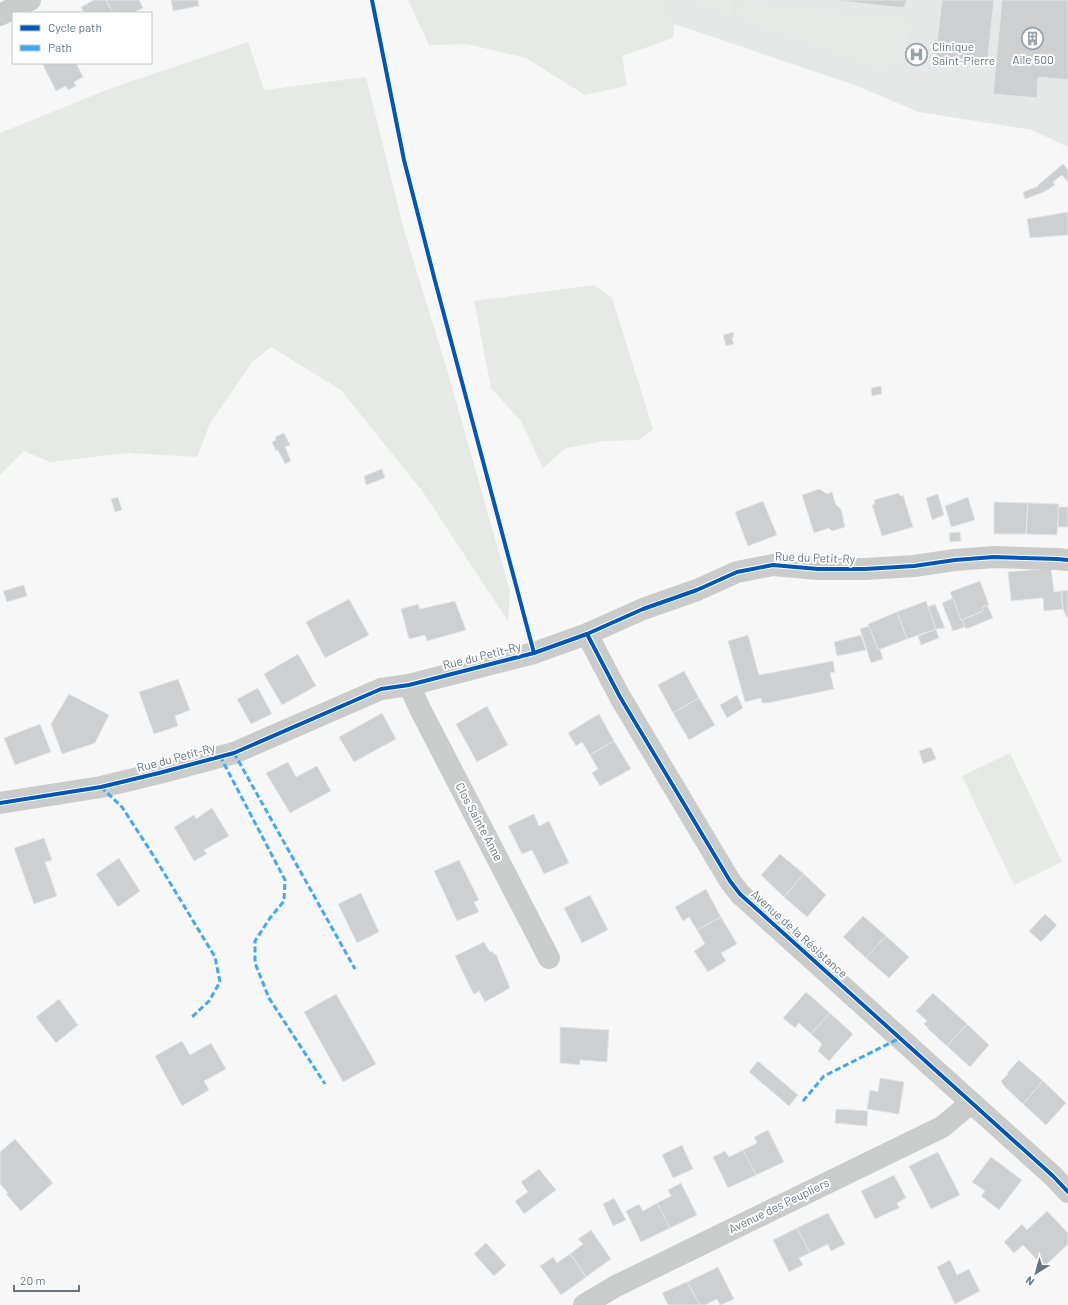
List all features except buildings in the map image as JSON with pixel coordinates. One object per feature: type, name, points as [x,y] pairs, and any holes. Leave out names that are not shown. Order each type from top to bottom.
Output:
[{"type":"street","points":[[0,14],[30,0]]},
{"type":"street","name":"Rue du Petit-Ry","points":[[0,803],[101,787],[234,753],[381,689],[409,685],[534,653],[587,634],[737,572],[773,565],[818,569],[865,569],[914,566],[955,560],[994,557],[1029,557],[1068,560]]},
{"type":"street","name":"Avenue de la Résistance","points":[[587,634],[620,697],[730,881],[754,907],[1053,1176],[1068,1192]]},
{"type":"street","name":"Clos Sainte Anne","points":[[409,685],[549,958]]},
{"type":"street","name":"Avenue des Peupliers","points":[[584,1305],[616,1286],[942,1127],[971,1103]]},
{"type":"shaded area","points":[[408,0],[656,0],[674,24],[673,38],[622,56],[627,86],[585,95],[526,58],[467,44],[429,45]]},
{"type":"shaded area","name":"Clinique Saint-Pierre","points":[[656,0],[1068,0],[1068,147],[1032,130],[919,112],[852,84],[674,24]]},
{"type":"shaded area","points":[[689,0],[732,0],[731,14]]},
{"type":"shaded area","points":[[740,3],[909,22],[905,59],[884,69],[739,17]]},
{"type":"shaded area","points":[[248,42],[264,90],[366,77],[404,230],[448,373],[510,591],[508,621],[423,492],[341,390],[271,347],[253,361],[210,423],[197,457],[128,453],[50,462],[24,451],[0,475],[0,133],[109,89]]},
{"type":"shaded area","points":[[594,285],[612,298],[653,429],[639,440],[603,441],[566,448],[543,468],[521,421],[491,388],[474,301]]},
{"type":"shaded area","points":[[1010,753],[1062,862],[1014,885],[962,776]]},
{"type":"marked path","points":[[234,753],[355,969]]},
{"type":"marked path","points":[[220,756],[285,880],[284,901],[270,918],[255,941],[255,963],[269,998],[325,1084]]},
{"type":"marked path","points":[[101,787],[122,807],[215,957],[220,982],[209,1001],[192,1017]]},
{"type":"marked path","points":[[803,1101],[824,1076],[900,1038]]},
{"type":"cycle path","points":[[372,0],[404,160],[534,653]]},
{"type":"cycle path","points":[[0,803],[101,787],[234,753],[381,689],[409,685],[534,653],[587,634],[643,609],[697,590],[737,572],[773,565],[818,569],[865,569],[914,566],[955,560],[994,557],[1068,560]]},
{"type":"cycle path","points":[[587,634],[620,697],[730,881],[740,894],[1053,1176],[1068,1192]]},
{"type":"place","name":"Aile 500","points":[[1033,39]]},
{"type":"place","name":"Clinique Saint-Pierre","points":[[916,54]]}]
